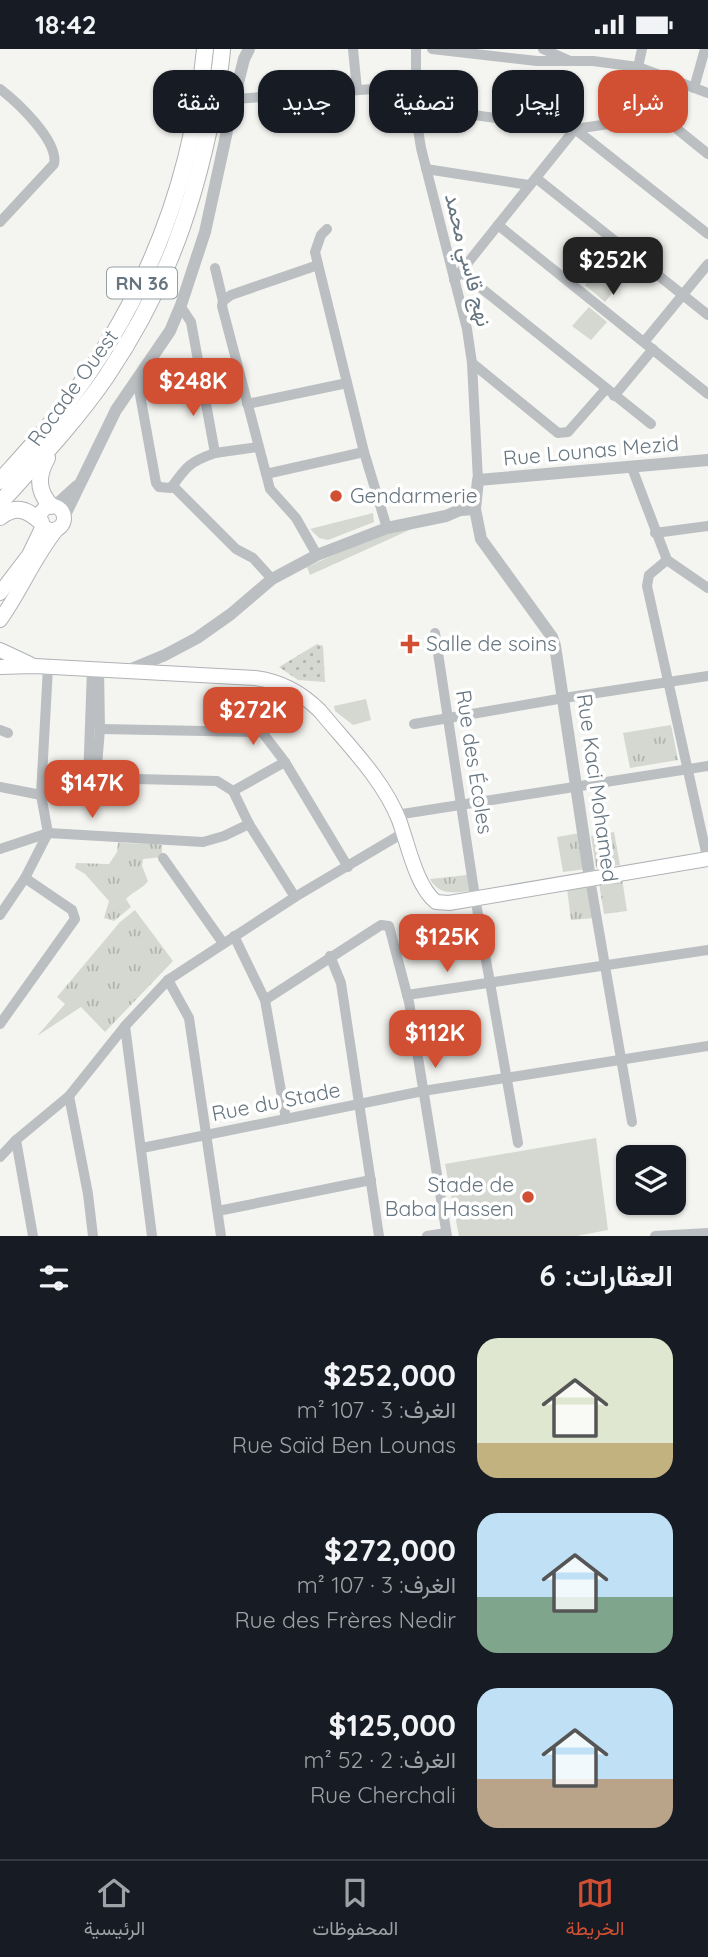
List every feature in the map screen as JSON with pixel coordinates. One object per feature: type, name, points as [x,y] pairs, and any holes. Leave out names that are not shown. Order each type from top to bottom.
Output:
[{"type":"highway","name":"Rocade Ouest","points":[[0,481],[79,387],[116,330],[146,276],[166,227],[184,166],[194,125],[205,49]]},
{"type":"highway","name":"Rocade Ouest","points":[[0,503],[54,444],[90,399],[143,317],[176,250],[203,159],[222,49]]},
{"type":"highway","points":[[51,518],[39,478],[54,444]]},
{"type":"highway","points":[[0,517],[10,510],[21,509],[51,518]]},
{"type":"main road","points":[[0,593],[29,555],[51,518]]},
{"type":"main road","points":[[0,620],[40,552],[51,518]]},
{"type":"main road","points":[[0,650],[41,666]]},
{"type":"main road","points":[[0,667],[41,666],[255,678],[280,683],[311,702],[320,711],[374,779],[396,815],[424,887],[436,902],[708,860]]},
{"type":"street","points":[[241,70],[249,49]]},
{"type":"street","points":[[353,49],[357,90]]},
{"type":"street","name":"نهج قاسي محمد","points":[[415,70],[416,49]]},
{"type":"street","points":[[432,49],[492,52],[537,61],[593,61],[638,67],[708,93]]},
{"type":"street","points":[[543,49],[574,62]]},
{"type":"street","points":[[638,67],[642,49]]},
{"type":"street","points":[[689,86],[705,49]]},
{"type":"street","points":[[0,89],[36,124],[55,152],[56,158],[54,164],[0,222]]},
{"type":"street","points":[[244,98],[369,89]]},
{"type":"street","points":[[51,518],[82,481],[116,410],[136,377],[170,331],[181,307],[205,232],[227,133]]},
{"type":"street","name":"نهج قاسي محمد","points":[[420,133],[426,169],[458,276],[467,328],[472,363],[478,481]]},
{"type":"street","points":[[572,133],[458,276],[651,424]]},
{"type":"street","points":[[580,133],[708,233]]},
{"type":"street","points":[[682,133],[708,154]]},
{"type":"street","points":[[426,169],[533,182],[708,315]]},
{"type":"street","points":[[498,225],[708,394]]},
{"type":"street","points":[[327,229],[314,252],[364,452],[387,528]]},
{"type":"street","points":[[644,341],[708,264]]},
{"type":"street","points":[[223,301],[230,295],[318,265]]},
{"type":"street","points":[[215,268],[222,306],[270,489],[296,518],[317,555]]},
{"type":"street","points":[[181,307],[191,322],[215,453]]},
{"type":"street","points":[[472,363],[558,433],[568,432],[653,349]]},
{"type":"street","points":[[136,377],[156,483],[159,487],[165,489],[173,486],[179,474],[196,460],[215,453],[258,447]]},
{"type":"street","points":[[247,404],[347,383]]},
{"type":"street","points":[[266,474],[364,452]]},
{"type":"street","name":"Rue Lounas Mezid","points":[[478,481],[708,460]]},
{"type":"street","points":[[632,468],[667,560],[708,589]]},
{"type":"street","name":"Rue Kaci Mohamed","points":[[478,481],[475,509],[481,540],[552,637],[632,1122]]},
{"type":"street","points":[[173,486],[236,549],[253,558],[272,579]]},
{"type":"street","points":[[125,671],[165,655],[197,638],[231,614],[272,579],[317,555],[387,528],[460,510],[475,509]]},
{"type":"street","points":[[655,533],[708,526]]},
{"type":"street","points":[[667,560],[649,575],[647,586],[708,860]]},
{"type":"street","name":"Rue des Écoles","points":[[435,633],[475,897],[518,1143]]},
{"type":"street","points":[[158,674],[165,655]]},
{"type":"street","points":[[0,915],[25,879],[48,833],[41,795],[41,666]]},
{"type":"street","points":[[92,779],[100,729],[95,669]]},
{"type":"street","points":[[92,779],[95,669]]},
{"type":"street","points":[[414,725],[564,698],[708,677]]},
{"type":"street","points":[[100,729],[262,732],[285,762],[348,867]]},
{"type":"street","points":[[233,791],[285,762]]},
{"type":"street","points":[[396,815],[462,807],[577,785],[708,766]]},
{"type":"street","points":[[0,787],[41,795],[92,779],[217,781],[233,791],[249,824],[295,898]]},
{"type":"street","points":[[0,849],[48,833],[203,842],[249,824]]},
{"type":"street","points":[[0,1157],[16,1140],[69,1096],[125,1026],[168,980],[202,960],[234,936],[403,833]]},
{"type":"street","points":[[163,858],[223,943]]},
{"type":"street","points":[[0,1024],[75,919],[72,910],[25,879]]},
{"type":"street","points":[[265,1000],[330,957],[386,924],[389,926],[407,995],[447,1234],[427,1236]]},
{"type":"street","points":[[234,936],[265,1000],[286,1119]]},
{"type":"street","points":[[407,995],[606,969],[708,950]]},
{"type":"street","points":[[330,957],[341,983],[379,1236]]},
{"type":"street","points":[[168,980],[189,1019],[221,1236]]},
{"type":"street","points":[[125,1026],[152,1236]]},
{"type":"street","name":"Rue du Stade","points":[[142,1148],[423,1091],[708,1046]]},
{"type":"street","points":[[69,1096],[88,1194],[93,1236]]},
{"type":"street","points":[[16,1140],[33,1236]]},
{"type":"street","points":[[218,1211],[371,1180]]},
{"type":"street","points":[[655,1236],[708,1233]]},
{"type":"green space","points":[[599,267],[620,283],[605,302],[585,285]]},
{"type":"green space","points":[[589,307],[607,322],[591,340],[572,326]]},
{"type":"green space","points":[[373,513],[374,522],[328,540],[319,538],[310,529]]},
{"type":"green space","points":[[416,527],[310,575],[307,567],[373,539]]},
{"type":"green space","points":[[317,644],[323,646],[325,682],[298,680],[279,667]]},
{"type":"green space","points":[[366,699],[371,720],[353,725],[335,711],[334,706]]},
{"type":"green space","points":[[671,725],[678,760],[630,768],[623,733]]},
{"type":"green space","points":[[614,832],[620,865],[596,868],[591,836]]},
{"type":"green space","points":[[580,833],[586,869],[563,872],[557,837]]},
{"type":"green space","points":[[118,842],[162,845],[162,857],[143,859],[142,866],[148,881],[126,899],[131,907],[114,921],[104,918],[109,901],[85,874],[75,868],[76,863],[109,864],[117,852]]},
{"type":"green space","points":[[467,875],[469,891],[463,892],[442,890],[430,879]]},
{"type":"green space","points":[[622,879],[627,911],[604,914],[599,883]]},
{"type":"green space","points":[[589,887],[595,918],[571,920],[567,889]]},
{"type":"green space","points":[[135,910],[173,961],[105,1032],[81,1007],[37,1036],[65,1004],[57,997],[120,922]]},
{"type":"green space","name":"Stade de Baba Hassen","points":[[596,1138],[608,1230],[577,1236],[459,1236],[445,1164]]},
{"type":"place","name":"Gendarmerie","points":[[336,496]]},
{"type":"place","name":"Salle de soins","points":[[410,644]]},
{"type":"place","name":"Stade de Baba Hassen","points":[[528,1197]]}]
